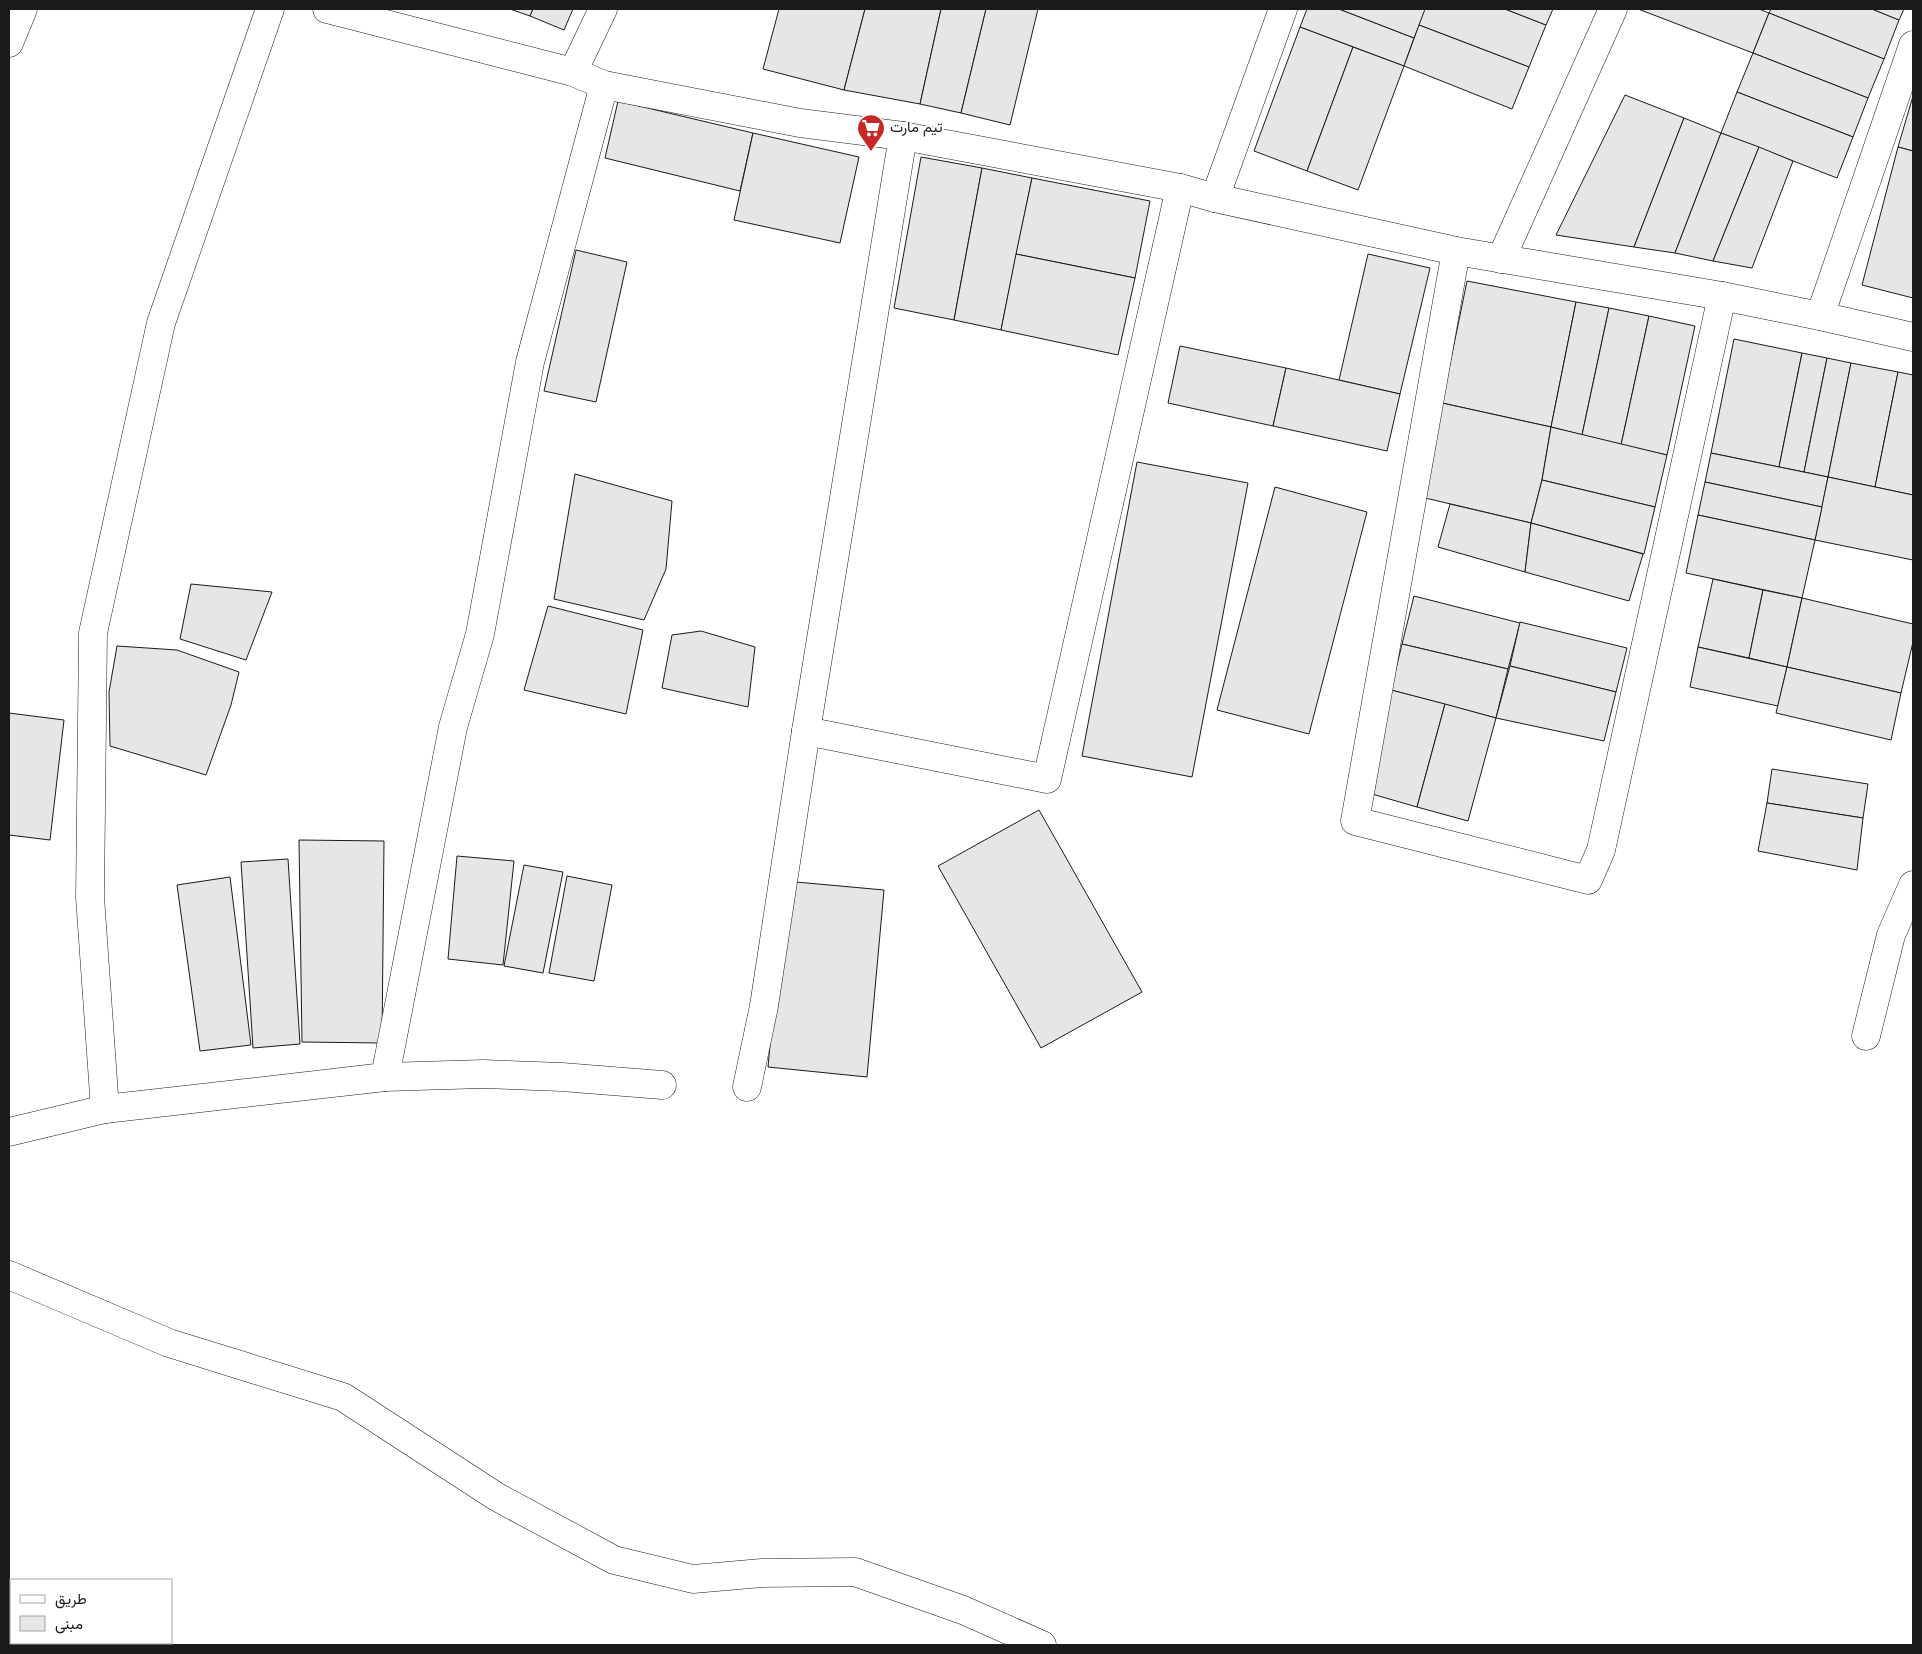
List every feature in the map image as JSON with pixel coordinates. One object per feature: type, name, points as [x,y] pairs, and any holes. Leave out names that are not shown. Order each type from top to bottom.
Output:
[{"type":"street","points":[[9,43],[23,9]]},
{"type":"street","points":[[105,1109],[90,896],[93,633],[161,323],[270,9]]},
{"type":"street","points":[[326,9],[573,72],[604,85],[800,123],[903,136],[1180,188],[1215,198],[1456,250],[1722,296],[1913,337]]},
{"type":"street","points":[[573,72],[603,9]]},
{"type":"street","points":[[1215,198],[1283,9]]},
{"type":"street","points":[[1501,259],[1613,9]]},
{"type":"street","points":[[1820,316],[1913,45]]},
{"type":"street","points":[[385,1076],[453,727],[480,634],[530,362],[604,85]]},
{"type":"street","points":[[747,1087],[764,1006],[806,730],[903,136]]},
{"type":"street","points":[[806,730],[1047,779],[1180,188]]},
{"type":"street","points":[[1456,250],[1355,821],[1588,880],[1602,850],[1722,296]]},
{"type":"street","points":[[1866,1036],[1891,935],[1913,885]]},
{"type":"street","points":[[9,1132],[105,1109],[385,1076],[493,1074],[562,1077],[662,1086]]},
{"type":"street","points":[[9,1275],[168,1344],[343,1397],[497,1498],[614,1560],[693,1579],[762,1573],[855,1572],[963,1610],[1042,1645]]},
{"type":"building","points":[[510,9],[533,9],[530,16]]},
{"type":"building","points":[[533,9],[573,9],[564,30],[530,16]]},
{"type":"building","points":[[779,9],[865,9],[844,90],[763,69]]},
{"type":"building","points":[[865,9],[941,9],[920,104],[844,90]]},
{"type":"building","points":[[941,9],[986,9],[961,113],[920,104]]},
{"type":"building","points":[[986,9],[1038,9],[1010,125],[961,113]]},
{"type":"building","points":[[1307,9],[1339,9],[1414,38],[1404,66],[1300,27]]},
{"type":"building","points":[[1339,9],[1426,9],[1414,38]]},
{"type":"building","points":[[1425,9],[1505,9],[1546,25],[1529,67],[1419,25]]},
{"type":"building","points":[[1505,9],[1553,9],[1546,25]]},
{"type":"building","points":[[1638,9],[1759,9],[1769,13],[1753,53]]},
{"type":"building","points":[[1771,9],[1872,9],[1899,20],[1884,59],[1769,13]]},
{"type":"building","points":[[1872,9],[1904,9],[1899,20]]},
{"type":"building","points":[[1769,13],[1884,59],[1868,98],[1753,53]]},
{"type":"building","points":[[1419,25],[1529,67],[1512,109],[1404,66]]},
{"type":"building","points":[[1300,27],[1353,47],[1307,171],[1254,151]]},
{"type":"building","points":[[1353,47],[1404,66],[1358,190],[1307,171]]},
{"type":"building","points":[[1753,53],[1868,98],[1853,137],[1737,92]]},
{"type":"building","points":[[1737,92],[1853,137],[1837,178],[1721,133]]},
{"type":"building","points":[[1625,95],[1684,118],[1634,247],[1556,235]]},
{"type":"building","points":[[1913,96],[1913,151],[1898,147]]},
{"type":"building","points":[[618,101],[753,133],[740,191],[605,158]]},
{"type":"building","points":[[1684,118],[1721,133],[1675,253],[1634,247]]},
{"type":"building","points":[[753,133],[859,157],[840,243],[734,220]]},
{"type":"building","points":[[1721,133],[1759,147],[1713,261],[1675,253]]},
{"type":"building","points":[[1759,147],[1793,161],[1752,268],[1713,261]]},
{"type":"building","points":[[1898,147],[1913,151],[1913,298],[1862,285]]},
{"type":"building","points":[[921,157],[982,168],[954,320],[894,308]]},
{"type":"building","points":[[982,168],[1032,178],[1001,330],[954,320]]},
{"type":"building","points":[[1032,178],[1150,201],[1135,278],[1016,254]]},
{"type":"building","points":[[576,250],[627,262],[596,402],[544,391]]},
{"type":"building","points":[[1016,254],[1135,278],[1118,355],[1001,330]]},
{"type":"building","points":[[1368,254],[1430,268],[1400,394],[1339,380]]},
{"type":"building","points":[[1467,281],[1576,302],[1551,427],[1442,403]]},
{"type":"building","points":[[1576,302],[1609,308],[1582,435],[1551,427]]},
{"type":"building","points":[[1609,308],[1649,316],[1621,445],[1582,435]]},
{"type":"building","points":[[1649,316],[1695,326],[1667,455],[1621,445]]},
{"type":"building","points":[[1734,339],[1802,353],[1779,467],[1711,453]]},
{"type":"building","points":[[1180,346],[1286,368],[1273,426],[1168,403]]},
{"type":"building","points":[[1802,353],[1827,358],[1804,472],[1779,467]]},
{"type":"building","points":[[1827,358],[1851,363],[1828,477],[1804,472]]},
{"type":"building","points":[[1851,363],[1898,372],[1875,487],[1828,477]]},
{"type":"building","points":[[1286,368],[1400,394],[1387,451],[1273,426]]},
{"type":"building","points":[[1898,372],[1913,375],[1913,495],[1875,487]]},
{"type":"building","points":[[1442,403],[1551,427],[1542,480],[1531,523],[1421,497]]},
{"type":"building","points":[[1551,427],[1667,455],[1655,507],[1542,480]]},
{"type":"building","points":[[1711,453],[1828,477],[1822,507],[1705,482]]},
{"type":"building","points":[[1137,462],[1248,483],[1192,777],[1082,756]]},
{"type":"building","points":[[575,474],[672,501],[666,569],[644,620],[554,599]]},
{"type":"building","points":[[1828,477],[1913,495],[1913,560],[1815,540]]},
{"type":"building","points":[[1542,480],[1655,507],[1644,554],[1531,523]]},
{"type":"building","points":[[1705,482],[1822,507],[1815,540],[1698,515]]},
{"type":"building","points":[[1275,487],[1367,512],[1309,734],[1217,710]]},
{"type":"building","points":[[1450,504],[1531,523],[1525,572],[1438,547]]},
{"type":"building","points":[[1698,515],[1815,540],[1802,598],[1686,573]]},
{"type":"building","points":[[1531,523],[1643,554],[1629,601],[1525,572]]},
{"type":"building","points":[[1713,579],[1763,590],[1749,658],[1698,647]]},
{"type":"building","points":[[191,584],[272,592],[246,660],[180,639]]},
{"type":"building","points":[[1763,590],[1802,598],[1787,667],[1749,658]]},
{"type":"building","points":[[1414,596],[1520,623],[1508,669],[1402,644]]},
{"type":"building","points":[[1802,598],[1913,624],[1913,642],[1901,693],[1787,667]]},
{"type":"building","points":[[548,606],[643,630],[626,714],[524,690]]},
{"type":"building","points":[[1520,622],[1627,648],[1616,692],[1510,666]]},
{"type":"building","points":[[701,631],[755,647],[748,707],[662,688],[672,635]]},
{"type":"building","points":[[1402,644],[1508,669],[1496,718],[1391,690]]},
{"type":"building","points":[[117,646],[177,650],[239,672],[231,705],[206,775],[110,746],[109,692]]},
{"type":"building","points":[[1698,647],[1787,667],[1778,706],[1690,687]]},
{"type":"building","points":[[1510,666],[1616,692],[1604,741],[1496,718]]},
{"type":"building","points":[[1787,667],[1901,693],[1891,740],[1776,713]]},
{"type":"building","points":[[1391,690],[1445,704],[1417,807],[1365,792]]},
{"type":"building","points":[[1445,704],[1496,718],[1468,821],[1417,807]]},
{"type":"building","points":[[9,713],[64,720],[50,840],[9,835]]},
{"type":"building","points":[[1772,769],[1868,784],[1863,818],[1767,803]]},
{"type":"building","points":[[1767,803],[1863,818],[1857,870],[1758,851]]},
{"type":"building","points":[[1039,810],[1142,992],[1041,1048],[938,866]]},
{"type":"building","points":[[299,840],[384,841],[382,1043],[302,1042]]},
{"type":"building","points":[[457,856],[514,861],[503,965],[448,959]]},
{"type":"building","points":[[288,859],[300,1044],[253,1048],[241,862]]},
{"type":"building","points":[[524,865],[563,872],[543,973],[504,966]]},
{"type":"building","points":[[567,876],[612,885],[594,981],[549,973]]},
{"type":"building","points":[[230,877],[251,1045],[200,1051],[177,885]]},
{"type":"building","points":[[785,881],[884,890],[867,1077],[768,1067]]},
{"type":"place","name":"تيم مارت","points":[[871,152]]}]
